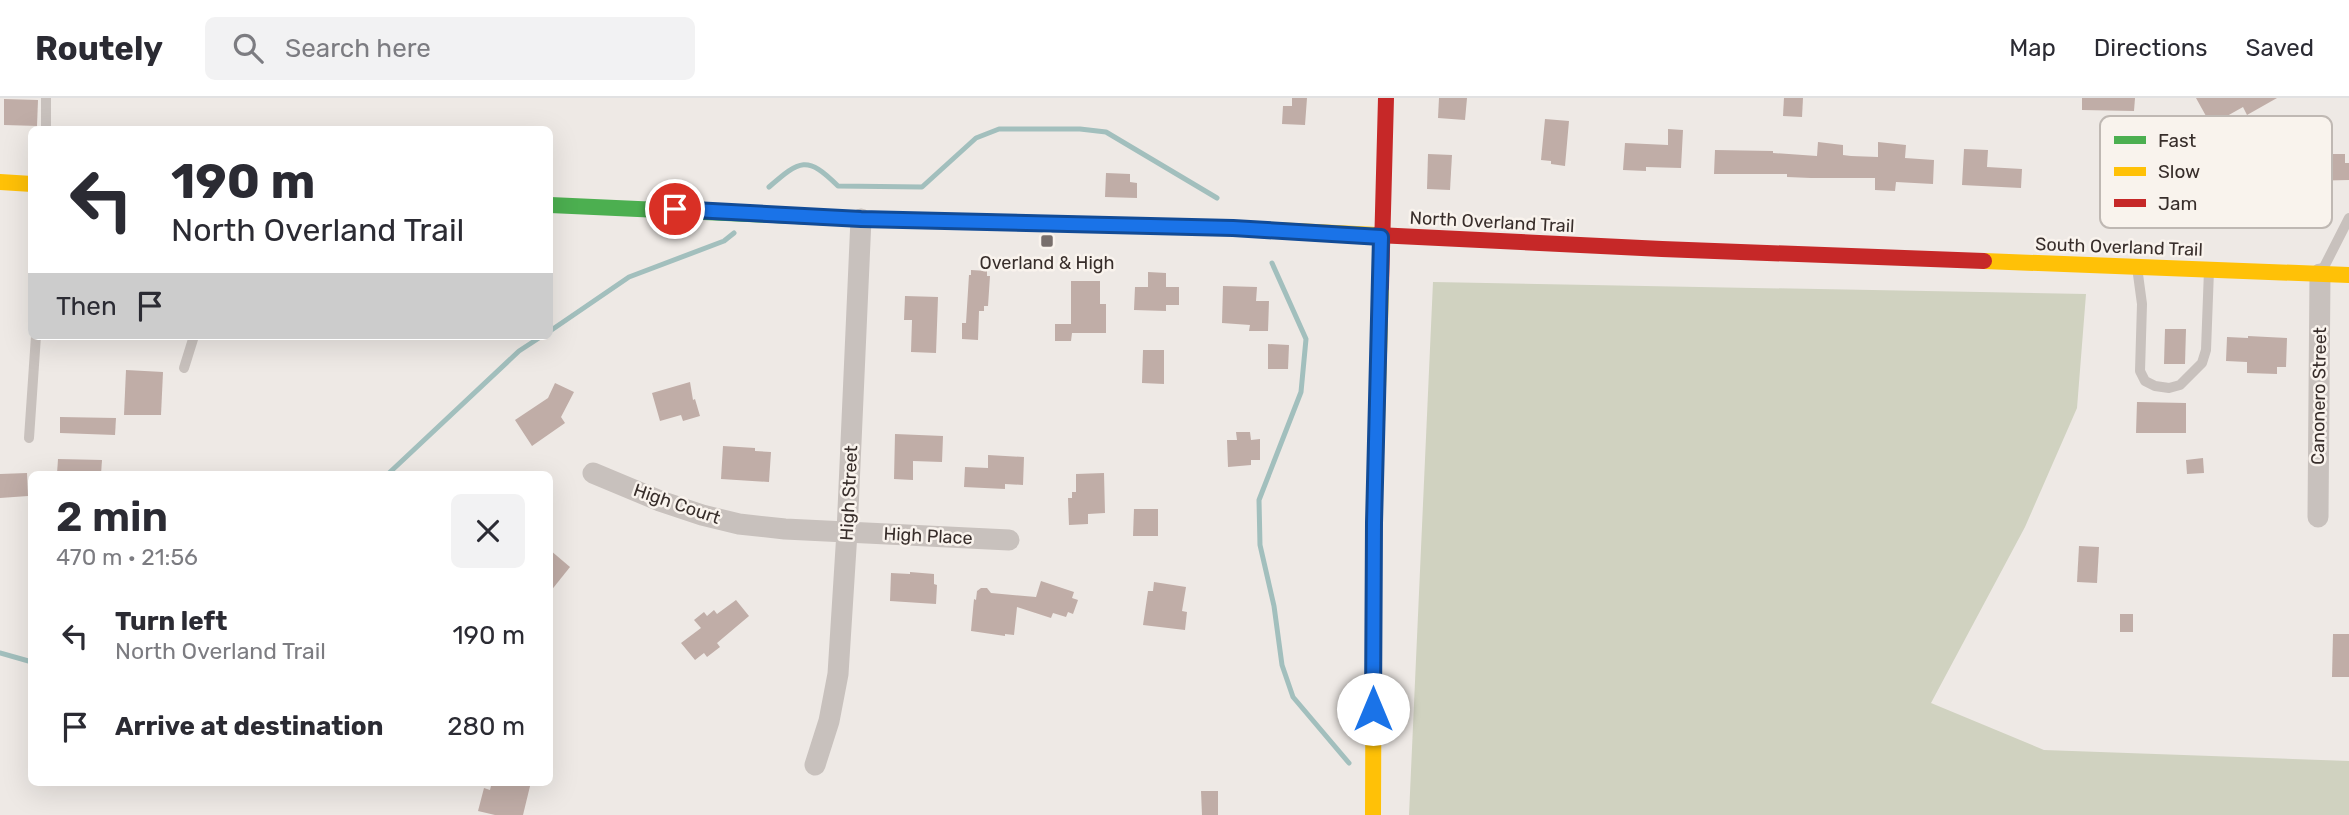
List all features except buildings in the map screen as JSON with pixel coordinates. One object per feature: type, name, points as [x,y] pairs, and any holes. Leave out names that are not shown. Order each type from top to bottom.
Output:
[{"type":"main road","points":[[1373,815],[1374,523],[1386,98]]},
{"type":"main road","points":[[0,182],[28,184]]},
{"type":"main road","name":"North Overland Trail","points":[[553,205],[861,219],[1208,227],[1381,237],[1888,258]]},
{"type":"main road","name":"South Overland Trail","points":[[1888,258],[2349,275]]},
{"type":"street","name":"High Street","points":[[815,765],[829,721],[838,674],[861,219]]},
{"type":"street","name":"Canonero Street","points":[[2318,517],[2320,274]]},
{"type":"street","name":"High Court","points":[[593,473],[660,501],[739,524],[847,532]]},
{"type":"street","name":"High Place","points":[[847,532],[1009,540]]},
{"type":"lane","points":[[46,98],[46,126]]},
{"type":"lane","points":[[2320,274],[2349,218]]},
{"type":"lane","points":[[2137,267],[2142,304],[2140,371],[2145,381],[2169,388],[2180,385],[2202,363],[2206,350],[2209,270]]},
{"type":"lane","points":[[29,438],[36,340]]},
{"type":"lane","points":[[184,368],[193,340]]},
{"type":"green space","points":[[1433,282],[2086,294],[2077,408],[2025,527],[1931,703],[2044,750],[2349,761],[2349,815],[1409,815]]},
{"type":"waterway","points":[[769,187],[788,171],[804,165],[818,169],[838,186],[922,187],[976,138],[999,129],[1080,129],[1106,132],[1217,198]]},
{"type":"waterway","points":[[553,329],[629,277],[724,241],[734,233]]},
{"type":"waterway","points":[[1272,263],[1306,339],[1301,392],[1259,500],[1260,545],[1274,606],[1282,665],[1293,697],[1349,763]]},
{"type":"waterway","points":[[391,471],[519,351],[536,340]]},
{"type":"waterway","points":[[0,653],[28,661]]},
{"type":"traffic: fast","points":[[553,205],[861,219],[1036,223]]},
{"type":"traffic: slow","points":[[0,182],[28,184]]},
{"type":"traffic: slow","points":[[1036,223],[1377,235]]},
{"type":"traffic: slow","points":[[1984,261],[2349,275]]},
{"type":"traffic: slow","points":[[1373,815],[1374,523],[1381,287]]},
{"type":"traffic: jam","points":[[1381,287],[1386,98]]},
{"type":"traffic: jam","points":[[1377,235],[1984,261]]},
{"type":"place","name":"Overland & High","points":[[1047,241]]},
{"type":"route","points":[[675,209],[861,219],[1233,228],[1381,237],[1374,523],[1373,709]]}]
